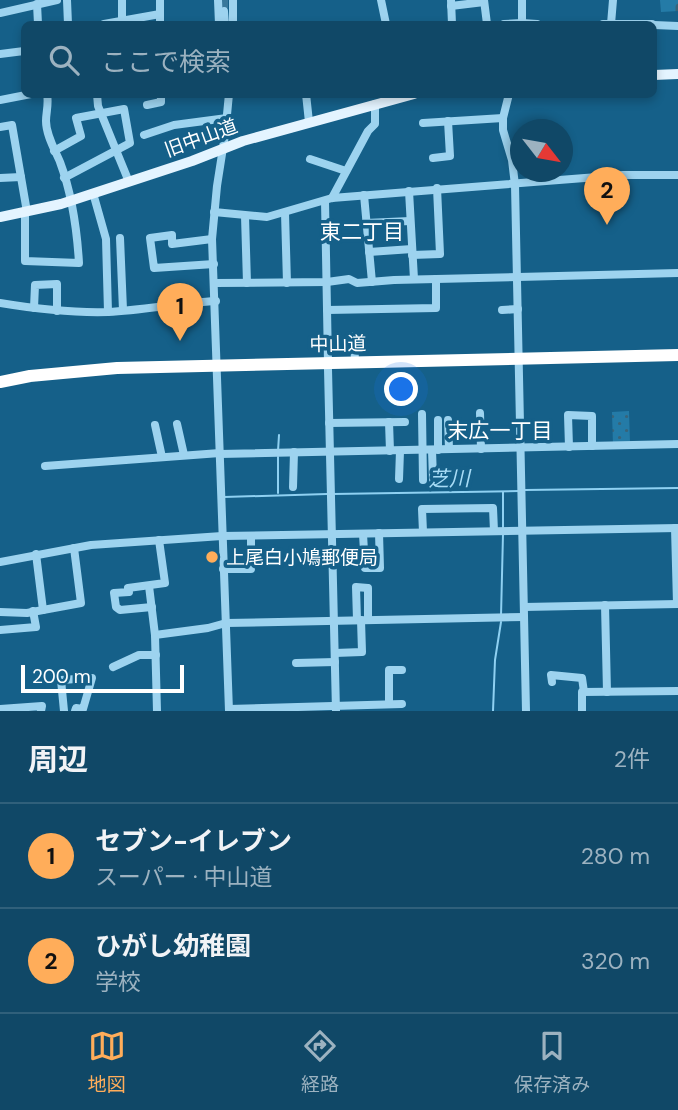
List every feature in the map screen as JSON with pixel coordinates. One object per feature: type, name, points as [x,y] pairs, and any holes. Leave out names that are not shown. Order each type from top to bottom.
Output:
[{"type":"highway","name":"中山道","points":[[0,382],[74,371],[519,362],[678,355]]},
{"type":"highway","name":"中山道","points":[[328,366],[355,362],[678,362]]},
{"type":"highway","name":"中山道","points":[[0,388],[90,376],[217,369]]},
{"type":"main road","points":[[657,75],[678,74]]},
{"type":"main road","name":"旧中山道","points":[[0,218],[69,201],[223,148],[375,104],[387,98]]},
{"type":"street","points":[[0,13],[57,0]]},
{"type":"street","points":[[67,0],[68,21]]},
{"type":"street","points":[[122,0],[122,21]]},
{"type":"street","points":[[160,0],[160,21]]},
{"type":"street","points":[[218,0],[219,21]]},
{"type":"street","points":[[233,0],[233,21]]},
{"type":"street","points":[[381,0],[385,21]]},
{"type":"street","points":[[522,0],[522,21]]},
{"type":"street","points":[[611,21],[613,0]]},
{"type":"street","points":[[452,21],[451,3],[484,1],[487,21]]},
{"type":"street","points":[[37,4],[38,21]]},
{"type":"street","points":[[224,11],[225,21]]},
{"type":"street","points":[[127,21],[160,14]]},
{"type":"street","points":[[657,24],[678,26]]},
{"type":"street","points":[[0,54],[21,51]]},
{"type":"street","points":[[0,100],[21,96]]},
{"type":"street","points":[[0,127],[12,125],[26,213],[25,261],[79,263],[77,228],[46,121],[49,108],[48,98]]},
{"type":"street","points":[[98,98],[101,114],[129,182]]},
{"type":"street","points":[[148,105],[161,102],[161,98]]},
{"type":"street","points":[[229,98],[212,239],[229,710],[402,704]]},
{"type":"street","points":[[306,98],[309,122]]},
{"type":"street","points":[[508,98],[503,130],[512,160],[515,185],[526,711]]},
{"type":"street","points":[[336,708],[329,451],[328,200],[368,131],[375,124],[375,104]]},
{"type":"street","points":[[54,151],[81,136],[76,118],[124,109],[130,144],[64,178]]},
{"type":"street","points":[[423,123],[503,117]]},
{"type":"street","points":[[144,135],[174,125],[227,118]]},
{"type":"street","points":[[433,158],[450,156],[448,121]]},
{"type":"street","points":[[310,159],[346,171]]},
{"type":"street","points":[[214,212],[267,217],[328,200],[364,195],[437,188],[515,185],[623,174],[678,176]]},
{"type":"street","points":[[0,178],[21,177]]},
{"type":"street","points":[[369,252],[440,254],[437,188]]},
{"type":"street","points":[[409,191],[414,279]]},
{"type":"street","points":[[93,193],[106,239],[108,312]]},
{"type":"street","points":[[364,195],[372,282]]},
{"type":"street","points":[[285,213],[287,282]]},
{"type":"street","points":[[245,216],[247,283]]},
{"type":"street","points":[[366,223],[410,221]]},
{"type":"street","points":[[212,239],[172,244],[172,235],[150,238],[154,268],[214,264]]},
{"type":"street","points":[[120,238],[123,310]]},
{"type":"street","points":[[215,283],[327,282],[349,279],[357,283],[414,279],[678,273]]},
{"type":"street","points":[[327,310],[436,308],[436,279]]},
{"type":"street","points":[[34,308],[35,285],[57,284],[57,311]]},
{"type":"street","points":[[0,303],[57,311],[108,312],[216,301]]},
{"type":"street","points":[[502,310],[518,309]]},
{"type":"street","points":[[354,336],[355,362]]},
{"type":"street","points":[[480,413],[481,449]]},
{"type":"street","points":[[422,414],[422,480]]},
{"type":"street","points":[[569,447],[568,415],[592,416],[592,446]]},
{"type":"street","points":[[433,479],[438,420]]},
{"type":"street","points":[[447,420],[449,450]]},
{"type":"street","points":[[389,422],[390,451]]},
{"type":"street","points":[[329,423],[405,422]]},
{"type":"street","points":[[177,424],[184,455]]},
{"type":"street","points":[[155,425],[162,457]]},
{"type":"street","points":[[45,466],[184,455],[678,444]]},
{"type":"street","points":[[399,479],[400,451]]},
{"type":"street","points":[[293,487],[294,452]]},
{"type":"street","points":[[423,532],[422,509],[493,508],[494,531]]},
{"type":"street","points":[[0,562],[74,548],[222,536],[677,528],[678,604],[524,607]]},
{"type":"street","points":[[363,534],[365,568],[380,568],[379,533]]},
{"type":"street","points":[[223,569],[251,569],[251,536]]},
{"type":"street","points":[[152,607],[120,610],[116,607],[114,593],[128,592],[128,588],[165,583],[159,540]]},
{"type":"street","points":[[0,612],[43,610],[81,603],[74,548]]},
{"type":"street","points":[[36,554],[43,610]]},
{"type":"street","points":[[149,586],[155,635],[157,711]]},
{"type":"street","points":[[606,605],[607,692]]},
{"type":"street","points":[[0,630],[36,627],[33,611]]},
{"type":"street","points":[[155,635],[226,623],[524,617]]},
{"type":"street","points":[[296,663],[362,652],[362,620]]},
{"type":"street","points":[[113,667],[139,655],[156,655]]},
{"type":"street","points":[[389,705],[389,670],[402,670]]},
{"type":"street","points":[[552,682],[551,675],[582,678],[582,711]]},
{"type":"street","points":[[64,711],[61,680],[92,678],[83,709],[76,708],[75,711]]},
{"type":"street","points":[[584,692],[678,691]]},
{"type":"street","points":[[0,709],[41,706],[41,711]]},
{"type":"green space","points":[[660,0],[678,0],[678,11],[661,12]]},
{"type":"green space","points":[[629,411],[630,444],[613,445],[612,412]]},
{"type":"waterway","points":[[278,451],[279,435]]},
{"type":"waterway","points":[[278,457],[278,493]]},
{"type":"waterway","name":"芝川","points":[[525,490],[678,488]]},
{"type":"waterway","name":"芝川","points":[[333,494],[519,491]]},
{"type":"waterway","points":[[503,492],[503,529]]},
{"type":"waterway","name":"芝川","points":[[224,497],[327,494]]},
{"type":"waterway","points":[[501,616],[503,534]]},
{"type":"waterway","points":[[493,711],[495,660],[501,622]]},
{"type":"tunnel","points":[[224,0],[224,11]]},
{"type":"place","name":"ひがし幼稚園","points":[[607,225]]},
{"type":"place","name":"セブン-イレブン","points":[[180,341]]},
{"type":"place","name":"上尾白小鳩郵便局","points":[[212,557]]},
{"type":"district","name":"東二丁目","points":[[362,232]]},
{"type":"district","name":"末広一丁目","points":[[500,431]]}]
